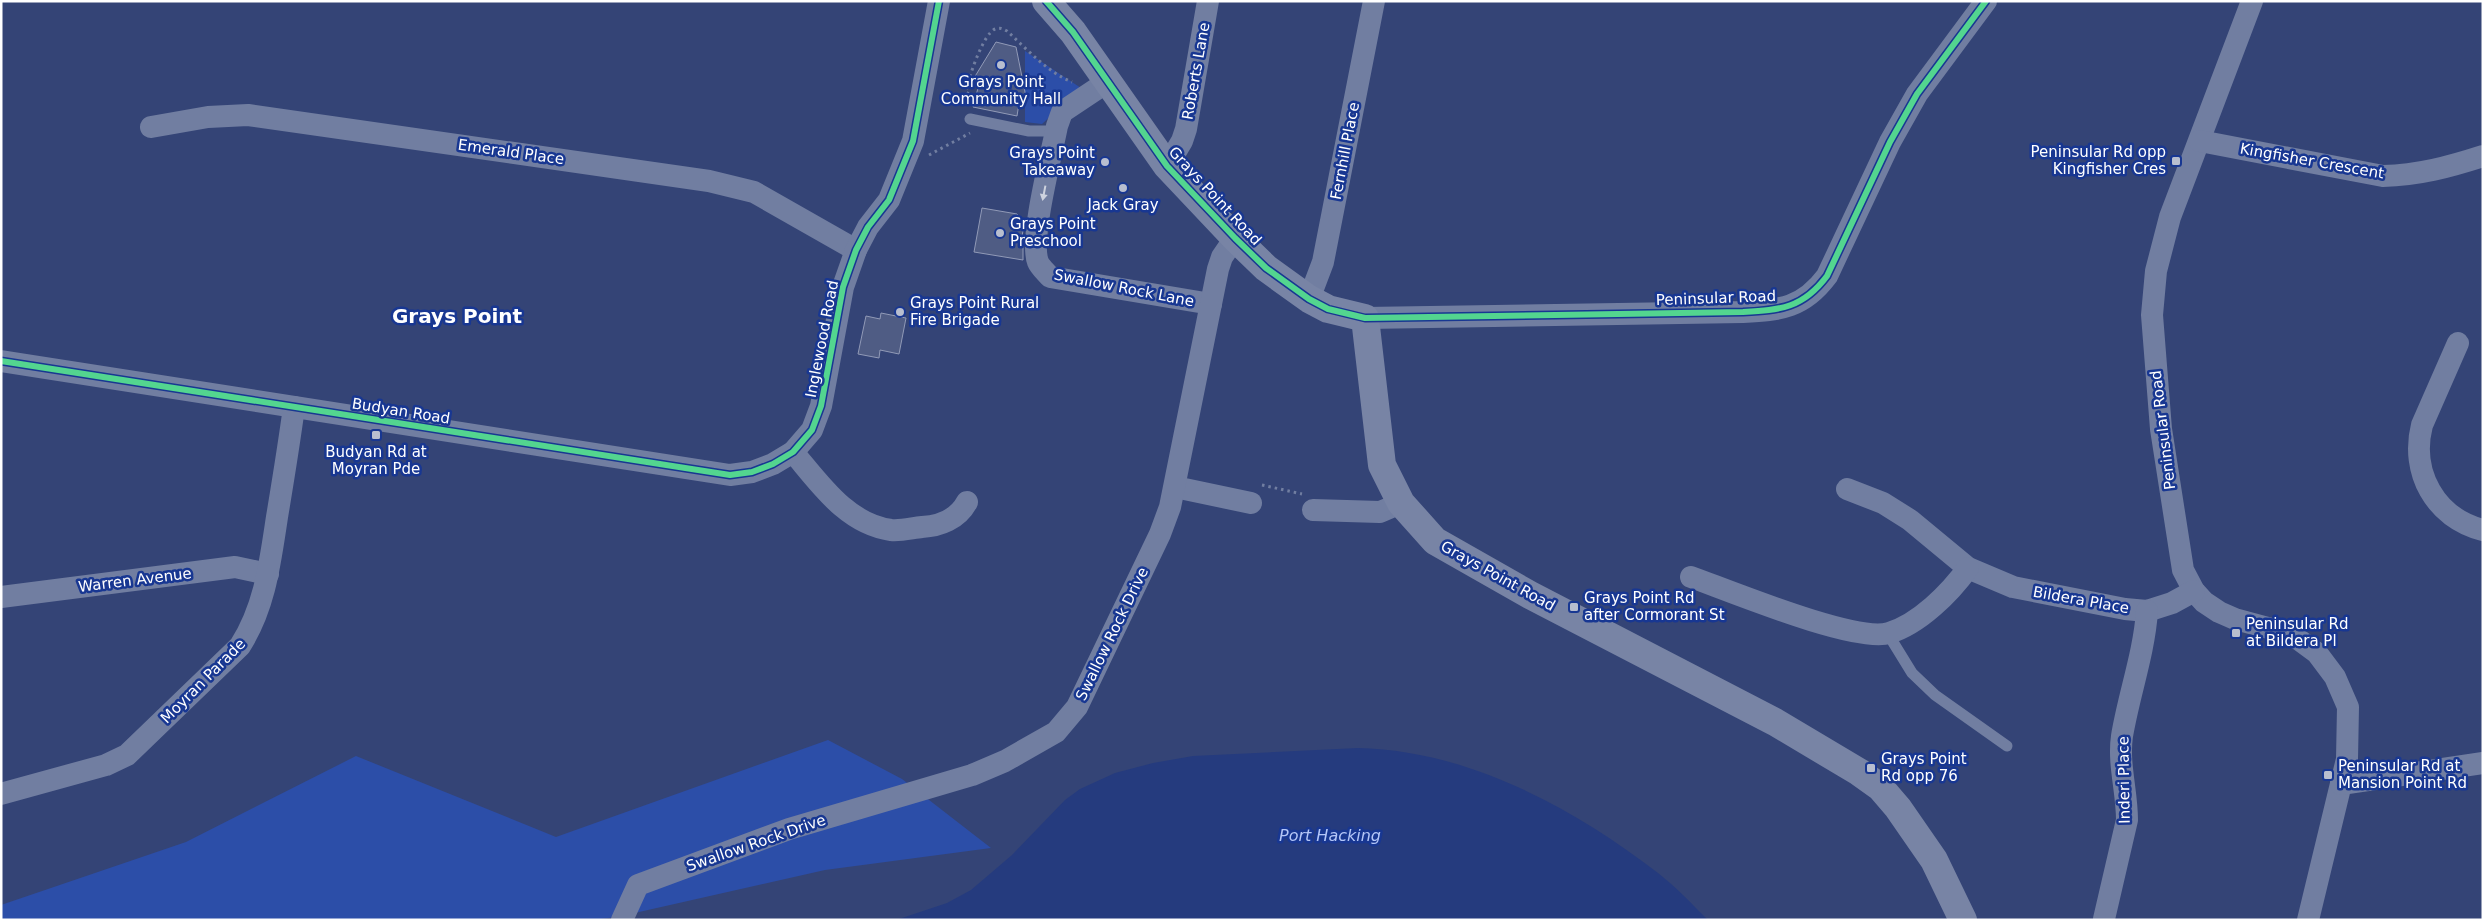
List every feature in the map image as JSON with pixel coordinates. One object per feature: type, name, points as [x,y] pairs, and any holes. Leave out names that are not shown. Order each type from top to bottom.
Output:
[{"type":"street","name":"Inglewood Road","points":[[793,452],[812,430],[822,406],[843,287],[856,250],[868,227],[889,200],[912,141],[939,1]]},
{"type":"street","name":"Grays Point Road","points":[[1046,1],[1073,32],[1100,87],[1167,166],[1235,238],[1266,268],[1309,299],[1328,309],[1365,318],[1382,465],[1401,502],[1435,541],[1530,595],[1775,722],[1880,787],[1898,808],[1934,860],[1963,920]]},
{"type":"street","name":"Roberts Lane","points":[[1167,166],[1182,141],[1186,130],[1208,1]]},
{"type":"street","name":"Fernhill Place","points":[[1309,299],[1323,262],[1374,1]]},
{"type":"street","name":"Peninsular Road","points":[[1365,318],[1743,312],[1784,308],[1796,304],[1813,292],[1827,276],[1890,142],[1917,94],[1986,1]]},
{"type":"street","name":"Peninsular Road","points":[[2252,1],[2170,217],[2160,251],[2153,292],[2152,315],[2161,430],[2183,570],[2194,591],[2204,602],[2235,619],[2283,632],[2298,639],[2328,665],[2343,693],[2348,707],[2347,752],[2341,784],[2308,920]]},
{"type":"street","name":"Swallow Rock Lane","points":[[1100,87],[1062,112],[1056,131],[1035,250],[1038,263],[1050,276],[1211,304]]},
{"type":"street","name":"Emerald Place","points":[[151,127],[208,117],[248,115],[709,181],[754,192],[856,250]]},
{"type":"street","name":"Kingfisher Crescent","points":[[2200,141],[2383,176],[2412,175],[2441,170],[2483,156]]},
{"type":"street","name":"Swallow Rock Drive","points":[[622,920],[638,885],[789,829],[972,775],[1005,761],[1056,732],[1077,707],[1160,534],[1175,487],[1218,269],[1222,257],[1235,238]]},
{"type":"street","points":[[2458,343],[2422,425],[2419,437],[2419,462],[2427,487],[2445,511],[2458,520],[2483,530]]},
{"type":"street","name":"Budyan Road","points":[[1,360],[730,475],[752,472],[773,464],[793,452]]},
{"type":"street","name":"Moyran Parade","points":[[1,794],[106,764],[127,755],[240,646],[251,630],[260,608],[268,574],[294,407]]},
{"type":"street","points":[[793,452],[830,496],[861,521],[892,530],[937,526],[961,512],[967,502]]},
{"type":"street","points":[[1175,487],[1251,504]]},
{"type":"street","name":"Bildera Place","points":[[1847,489],[1883,504],[1910,520],[1968,568],[2012,587],[2115,608],[2147,611],[2172,603],[2194,591]]},
{"type":"street","points":[[1313,510],[1380,512],[1401,502]]},
{"type":"street","name":"Warren Avenue","points":[[1,597],[235,567],[268,574]]},
{"type":"street","points":[[1692,577],[1782,611],[1835,627],[1867,634],[1888,634],[1911,623],[1933,605],[1959,581],[1968,568]]},
{"type":"street","name":"Inderi Place","points":[[2104,919],[2127,820],[2127,805],[2121,764],[2122,735],[2144,646],[2147,611]]},
{"type":"street","points":[[2341,784],[2483,763]]},
{"type":"lane","points":[[970,119],[1029,131],[1056,131]]},
{"type":"lane","points":[[1888,634],[1912,674],[1935,695],[2007,746]]},
{"type":"path","points":[[970,119],[972,96],[966,92],[968,80],[987,36],[995,29],[1001,28],[1007,31],[1062,78],[1100,87]]},
{"type":"path","points":[[924,158],[945,145]]},
{"type":"shaded area","points":[[1025,51],[1081,88],[1042,124],[1025,122]]},
{"type":"shaded area","points":[[828,740],[902,779],[991,848],[825,870],[617,917],[592,920],[1,920],[1,905],[186,842],[356,756],[556,837]]},
{"type":"water","name":"Port Hacking","points":[[1358,748],[1399,751],[1439,759],[1479,771],[1555,805],[1591,826],[1665,878],[1708,920],[896,920],[947,903],[971,890],[1012,855],[1065,800],[1080,789],[1115,773],[1153,763],[1193,756]]},
{"type":"building","name":"Grays Point Community Hall","points":[[996,42],[1016,47],[1026,97],[1020,97],[1017,116],[973,107],[978,88],[971,83]]},
{"type":"building","name":"Grays Point Preschool","points":[[982,208],[1017,214],[1024,225],[1021,242],[1023,242],[1023,260],[974,252]]},
{"type":"building","points":[[881,313],[906,318],[899,354],[880,350],[879,358],[858,354],[866,316],[880,319]]},
{"type":"cycle path","points":[[1,361],[730,475],[752,472],[773,464],[793,452],[812,430],[821,406],[843,287],[856,250],[868,227],[889,200],[913,141],[939,1]]},
{"type":"cycle path","points":[[1046,1],[1073,32],[1167,166],[1235,238],[1266,268],[1309,299],[1328,309],[1365,318],[1743,312],[1780,308],[1800,301],[1818,287],[1827,276],[1890,142],[1917,94],[1986,1]]},
{"type":"place","name":"Grays Point Community Hall","points":[[1001,65]]},
{"type":"place","name":"Peninsular Rd opp Kingfisher Cres","points":[[2176,161]]},
{"type":"place","name":"Grays Point Takeaway","points":[[1105,162]]},
{"type":"place","name":"Jack Gray","points":[[1123,188]]},
{"type":"place","name":"Grays Point Preschool","points":[[1000,233]]},
{"type":"place","name":"Grays Point Rural Fire Brigade","points":[[900,312]]},
{"type":"place","name":"Budyan Rd at Moyran Pde","points":[[376,435]]},
{"type":"place","name":"Grays Point Rd after Cormorant St","points":[[1574,607]]},
{"type":"place","name":"Peninsular Rd at Bildera Pl","points":[[2236,633]]},
{"type":"place","name":"Grays Point Rd opp 76","points":[[1871,768]]},
{"type":"place","name":"Peninsular Rd at Mansion Point Rd","points":[[2328,775]]},
{"type":"district","name":"Grays Point","points":[[457,316]]}]
